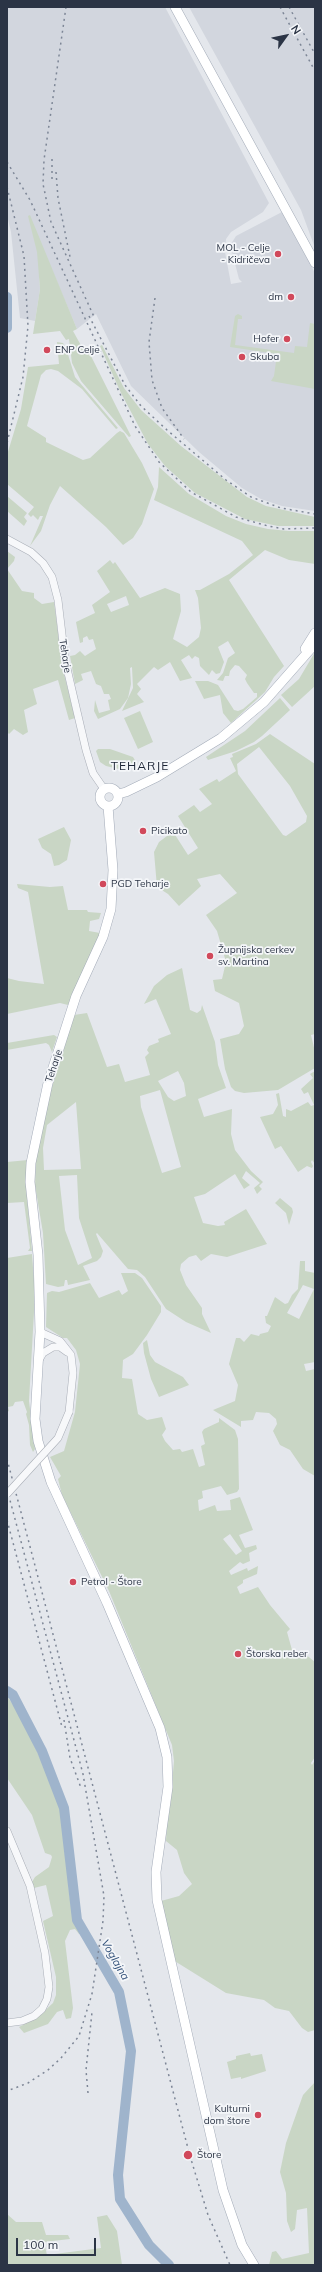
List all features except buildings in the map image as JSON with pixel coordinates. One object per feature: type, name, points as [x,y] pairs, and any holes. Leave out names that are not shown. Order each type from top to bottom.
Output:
[{"type":"main road","points":[[175,7],[315,263]]},
{"type":"main road","points":[[293,669],[315,633]]},
{"type":"main road","points":[[118,794],[126,792],[156,777],[221,738],[264,702],[315,644]]},
{"type":"main road","points":[[112,788],[118,794],[116,803],[108,806],[101,802],[100,797],[104,789],[112,788]]},
{"type":"main road","name":"Teharje","points":[[108,806],[113,870],[111,909],[104,937],[76,996],[48,1083],[31,1163],[30,1182],[38,1255],[40,1332],[35,1419],[38,1441],[51,1482],[116,1623],[160,1728],[166,1750],[168,1787],[156,1872],[157,1900],[223,2190],[242,2245],[254,2265]]},
{"type":"street","name":"Teharje","points":[[7,539],[31,552],[43,563],[52,577],[58,600],[65,660],[86,750],[93,773],[104,789]]},
{"type":"street","points":[[7,1494],[58,1438],[69,1412],[73,1373],[71,1357],[68,1349],[60,1341],[40,1332]]},
{"type":"street","points":[[38,1364],[43,1353],[53,1348],[64,1349],[71,1357]]},
{"type":"street","points":[[7,1831],[32,1897],[45,1954],[49,1987],[47,1999],[42,2009],[34,2016],[22,2021],[7,2023]]},
{"type":"shaded area","points":[[7,7],[165,7],[269,203],[263,212],[231,232],[226,239],[225,252],[231,284],[242,282],[239,279],[232,252],[231,244],[236,236],[282,212],[315,273],[315,511],[282,506],[261,499],[242,488],[199,452],[131,386],[96,314],[77,329],[52,270],[39,275],[40,289],[35,321],[20,318],[11,232],[7,215]]},
{"type":"shaded area","points":[[189,7],[315,7],[315,248],[301,210]]},
{"type":"green space","points":[[30,215],[77,329],[73,331],[83,349],[87,348],[131,436],[129,437],[81,381],[72,363],[69,339],[66,340],[60,331],[33,334],[40,289],[37,252],[28,216]]},
{"type":"green space","points":[[238,314],[242,316],[242,319],[238,319],[235,345],[294,353],[295,346],[307,347],[310,323],[315,324],[315,389],[271,381],[274,376],[277,354],[230,347],[235,316]]},
{"type":"green space","points":[[57,342],[63,343],[66,348],[75,377],[118,428],[116,429],[82,389],[58,371],[51,369],[46,370],[41,375],[27,426],[46,438],[46,442],[83,460],[90,458],[120,431],[124,433],[142,463],[154,489],[142,524],[133,538],[123,545],[106,527],[60,486],[50,505],[41,531],[30,546],[43,516],[40,516],[38,520],[33,515],[31,517],[28,514],[34,507],[7,484],[7,455],[21,409],[28,367],[59,364]]},
{"type":"green space","points":[[102,345],[124,388],[141,410],[181,446],[247,497],[266,506],[315,517],[315,526],[278,526],[245,519],[195,493],[165,466],[148,444],[121,393],[100,346]]},
{"type":"green space","points":[[159,467],[189,494],[226,516],[246,524],[268,529],[315,531],[315,564],[289,560],[265,550],[229,580],[284,666],[274,677],[265,692],[231,723],[223,713],[220,695],[204,699],[195,681],[208,681],[218,685],[234,710],[238,711],[243,709],[257,697],[257,693],[254,693],[245,679],[247,675],[239,666],[235,665],[230,671],[229,676],[225,676],[223,681],[217,680],[223,673],[228,658],[235,653],[228,641],[218,647],[224,662],[220,673],[216,674],[212,670],[209,675],[200,666],[199,658],[195,656],[192,659],[189,655],[181,660],[192,678],[180,681],[170,662],[158,670],[154,667],[137,684],[141,689],[137,694],[144,702],[122,711],[133,688],[132,667],[130,668],[131,684],[128,698],[120,709],[98,719],[94,711],[95,700],[99,713],[110,710],[108,700],[111,699],[109,694],[104,694],[101,686],[96,684],[91,671],[81,674],[83,680],[75,684],[70,656],[75,655],[80,651],[85,656],[96,649],[93,639],[89,640],[87,636],[83,638],[83,642],[80,643],[76,622],[95,613],[92,605],[110,592],[97,571],[110,560],[113,564],[115,562],[140,598],[165,588],[180,594],[181,611],[173,639],[187,647],[199,637],[201,628],[198,598],[195,590],[200,590],[229,574],[253,555],[242,541],[154,500],[158,487]],"holes":[[[126,596],[129,605],[111,612],[107,604]]]},
{"type":"green space","points":[[7,496],[27,513],[24,517],[27,521],[24,526],[7,511]]},
{"type":"green space","points":[[7,551],[15,557],[14,561],[7,569]]},
{"type":"green space","points":[[7,569],[22,591],[34,593],[34,598],[42,604],[54,602],[63,670],[75,718],[69,720],[58,680],[33,689],[37,704],[24,710],[28,732],[23,735],[14,729],[9,734],[7,732]]},
{"type":"green space","points":[[315,652],[315,686],[292,707],[281,695],[299,679]]},
{"type":"green space","points":[[280,698],[290,710],[262,736],[236,751],[208,760],[206,757],[245,731]]},
{"type":"green space","points":[[140,711],[153,742],[138,749],[124,718]]},
{"type":"green space","points":[[270,734],[315,764],[315,1034],[311,1035],[315,1052],[315,1068],[278,1090],[244,1093],[235,1091],[231,1087],[225,1069],[220,1039],[239,1034],[244,1026],[239,1003],[215,991],[213,980],[222,979],[226,962],[217,931],[206,915],[237,893],[220,874],[197,879],[201,886],[179,906],[168,894],[157,887],[154,852],[159,842],[171,833],[170,827],[188,855],[198,848],[178,816],[194,805],[200,812],[212,804],[199,789],[217,779],[219,782],[236,771],[230,758],[233,757],[232,754],[256,744]],"holes":[[[259,747],[290,786],[307,816],[306,822],[286,836],[283,835],[238,774],[237,764]]]},
{"type":"green space","points":[[98,749],[110,749],[133,757],[136,762],[123,770],[106,766],[100,762],[96,751]]},
{"type":"green space","points":[[64,827],[71,840],[67,860],[54,866],[51,854],[42,848],[38,839]]},
{"type":"green space","points":[[17,884],[50,887],[63,886],[68,910],[87,910],[88,912],[101,913],[99,919],[90,921],[89,931],[100,933],[68,1005],[60,1003],[7,1014],[7,978],[44,984],[28,892],[18,888]]},
{"type":"green space","points":[[182,968],[190,1010],[197,1013],[201,1010],[202,1005],[215,1042],[218,1065],[226,1088],[198,1099],[204,1117],[232,1109],[231,1134],[235,1150],[251,1171],[263,1182],[259,1186],[262,1189],[257,1194],[254,1188],[260,1183],[246,1171],[242,1178],[250,1185],[244,1189],[235,1174],[205,1194],[194,1197],[203,1223],[218,1226],[225,1225],[224,1222],[246,1209],[267,1244],[227,1257],[211,1254],[201,1261],[196,1255],[189,1257],[181,1264],[180,1270],[186,1285],[202,1308],[202,1314],[211,1333],[186,1322],[166,1309],[145,1277],[137,1270],[128,1269],[97,1233],[96,1234],[103,1251],[101,1257],[97,1261],[83,1266],[90,1280],[68,1285],[67,1280],[65,1280],[64,1286],[58,1287],[46,1284],[43,1233],[35,1185],[36,1158],[48,1100],[74,1015],[87,1013],[107,1067],[119,1064],[125,1082],[150,1075],[145,1057],[149,1053],[147,1050],[149,1046],[159,1042],[158,1039],[171,1034],[156,999],[144,1004],[154,986],[167,975]],"holes":[[[178,1071],[184,1083],[186,1096],[174,1101],[168,1097],[158,1081]],[[160,1090],[181,1167],[162,1173],[141,1107],[140,1096]],[[76,1102],[81,1169],[44,1170],[43,1148],[47,1125]],[[77,1175],[79,1218],[92,1258],[78,1265],[65,1230],[59,1176]]]},
{"type":"green space","points":[[54,1035],[57,1037],[52,1052],[49,1045],[46,1043],[7,1050],[7,1043]]},
{"type":"green space","points":[[315,1071],[315,1164],[312,1160],[312,1168],[307,1166],[298,1172],[281,1146],[275,1149],[260,1117],[273,1114],[278,1105],[276,1094],[279,1093],[283,1116],[286,1117],[286,1109],[291,1111],[308,1102],[311,1106],[314,1105],[308,1092],[304,1094],[301,1089],[313,1078],[310,1074]]},
{"type":"green space","points":[[28,1160],[26,1185],[32,1251],[28,1251],[30,1248],[24,1202],[7,1203],[7,1162]]},
{"type":"green space","points":[[280,1198],[292,1208],[293,1212],[289,1225],[286,1213],[275,1203]]},
{"type":"green space","points":[[32,1254],[35,1294],[29,1401],[35,1449],[33,1452],[30,1445],[27,1412],[23,1401],[15,1402],[13,1406],[8,1407],[9,1411],[7,1412],[7,1258]]},
{"type":"green space","points":[[300,1261],[305,1261],[305,1271],[315,1273],[315,1362],[304,1364],[306,1371],[315,1369],[315,1476],[303,1469],[290,1450],[280,1445],[273,1431],[277,1424],[276,1419],[269,1413],[256,1412],[253,1420],[241,1421],[241,1427],[213,1410],[235,1401],[238,1385],[229,1364],[236,1338],[240,1338],[244,1342],[251,1334],[259,1336],[260,1334],[268,1332],[271,1326],[266,1323],[265,1316],[267,1316],[275,1297],[285,1304],[288,1303],[292,1295],[298,1289]],"holes":[[[303,1285],[314,1289],[299,1319],[287,1313]]]},
{"type":"green space","points":[[121,1273],[135,1273],[142,1278],[161,1306],[161,1312],[147,1335],[133,1354],[123,1360],[122,1378],[132,1379],[138,1414],[147,1420],[162,1417],[166,1429],[162,1435],[165,1441],[173,1450],[180,1449],[182,1452],[193,1449],[199,1467],[205,1465],[201,1446],[205,1444],[202,1432],[204,1429],[219,1422],[219,1418],[235,1430],[238,1439],[239,1489],[237,1492],[227,1495],[221,1486],[202,1491],[203,1498],[198,1500],[199,1511],[215,1505],[217,1511],[231,1510],[230,1500],[240,1497],[253,1530],[239,1535],[245,1548],[256,1545],[257,1549],[249,1553],[250,1561],[243,1564],[240,1562],[229,1571],[231,1575],[247,1568],[248,1571],[258,1566],[257,1574],[243,1580],[243,1583],[237,1587],[240,1594],[258,1587],[270,1605],[290,1629],[287,1632],[292,1650],[305,1654],[315,1662],[315,1757],[311,1763],[312,1765],[315,1760],[315,2030],[308,2032],[302,2028],[289,2011],[275,2008],[264,2000],[226,1993],[173,1960],[161,1901],[179,1896],[192,1884],[184,1873],[177,1850],[166,1841],[174,1761],[172,1745],[109,1591],[62,1495],[58,1479],[61,1476],[50,1457],[64,1451],[75,1412],[80,1364],[76,1350],[67,1338],[63,1338],[46,1327],[47,1293],[52,1291],[59,1292],[90,1283],[99,1298],[119,1290],[122,1295],[128,1291]],"holes":[[[230,1534],[242,1551],[236,1555],[223,1539]]]},
{"type":"green space","points":[[147,1340],[150,1355],[155,1362],[183,1377],[189,1385],[159,1397],[151,1379],[144,1353],[143,1343]]},
{"type":"green space","points":[[7,1696],[22,1718],[57,1796],[65,1830],[69,1892],[72,1913],[82,1934],[79,1934],[75,1929],[70,1930],[65,1941],[73,2008],[71,2018],[66,2019],[63,2010],[57,2012],[48,2024],[24,2033],[19,2027],[38,2017],[53,2003],[56,1995],[56,1977],[43,1921],[53,1916],[46,1885],[34,1888],[32,1882],[35,1877],[49,1867],[52,1857],[51,1855],[45,1853],[32,1815],[7,1778]]},
{"type":"green space","points":[[250,2053],[251,2056],[262,2054],[266,2071],[241,2079],[241,2077],[231,2079],[227,2062],[236,2059],[236,2056]]},
{"type":"green space","points":[[315,2082],[315,2265],[269,2265],[272,2252],[276,2251],[282,2259],[309,2253],[307,2208],[297,2210],[295,2229],[291,2232],[287,2221],[286,2193],[280,2172],[286,2143],[303,2095]]},
{"type":"green space","points":[[7,2214],[16,2222],[42,2222],[46,2235],[68,2235],[70,2239],[44,2242],[47,2255],[101,2248],[97,2217],[107,2215],[117,2231],[122,2265],[7,2265]]},
{"type":"waterway","name":"Voglajna","points":[[7,297],[7,328]]},
{"type":"waterway","name":"Voglajna","points":[[7,1691],[13,1695],[42,1751],[64,1808],[77,1920],[119,1992],[131,2051],[118,2175],[120,2199],[149,2245],[169,2265]]},
{"type":"railway","points":[[66,7],[44,160],[43,184],[51,222],[95,319]]},
{"type":"railway","points":[[280,7],[315,71]]},
{"type":"railway","points":[[289,7],[315,54]]},
{"type":"railway","points":[[52,159],[52,179]]},
{"type":"railway","points":[[7,162],[30,200],[135,426],[159,462],[191,492],[236,517],[284,529],[315,528]]},
{"type":"railway","points":[[56,172],[58,198],[70,257]]},
{"type":"railway","points":[[7,187],[24,256],[28,326],[23,377],[7,443]]},
{"type":"railway","points":[[155,298],[149,342],[152,380],[162,408],[184,439]]},
{"type":"railway","points":[[89,316],[125,385],[141,406],[167,430],[226,480],[251,497],[281,508],[315,514]]},
{"type":"railway","points":[[7,1459],[190,2156],[208,2215],[230,2265]]},
{"type":"railway","points":[[7,1489],[83,1774],[104,1896],[103,1921],[92,1994],[79,2036],[61,2058],[48,2070],[28,2083],[7,2091]]},
{"type":"railway","points":[[7,1520],[62,1727]]},
{"type":"railway","points":[[64,1720],[70,1758],[81,1788]]},
{"type":"railway","points":[[88,2093],[86,2070],[92,2012]]},
{"type":"place","name":"MOL - Celje - Kidričeva","points":[[278,254]]},
{"type":"place","name":"dm","points":[[291,297]]},
{"type":"place","name":"Hofer","points":[[287,339]]},
{"type":"place","name":"ENP Celje","points":[[47,350]]},
{"type":"place","name":"Skuba","points":[[242,357]]},
{"type":"place","name":"Picikato","points":[[143,831]]},
{"type":"place","name":"PGD Teharje","points":[[103,884]]},
{"type":"place","name":"Župnijska cerkev sv. Martina","points":[[210,956]]},
{"type":"place","name":"Petrol - Štore","points":[[73,1582]]},
{"type":"place","name":"Štorska reber","points":[[238,1654]]},
{"type":"place","name":"Kulturni dom štore","points":[[258,2115]]},
{"type":"place","name":"Štore","points":[[188,2155]]},
{"type":"district","name":"TEHARJE","points":[[140,766]]}]
